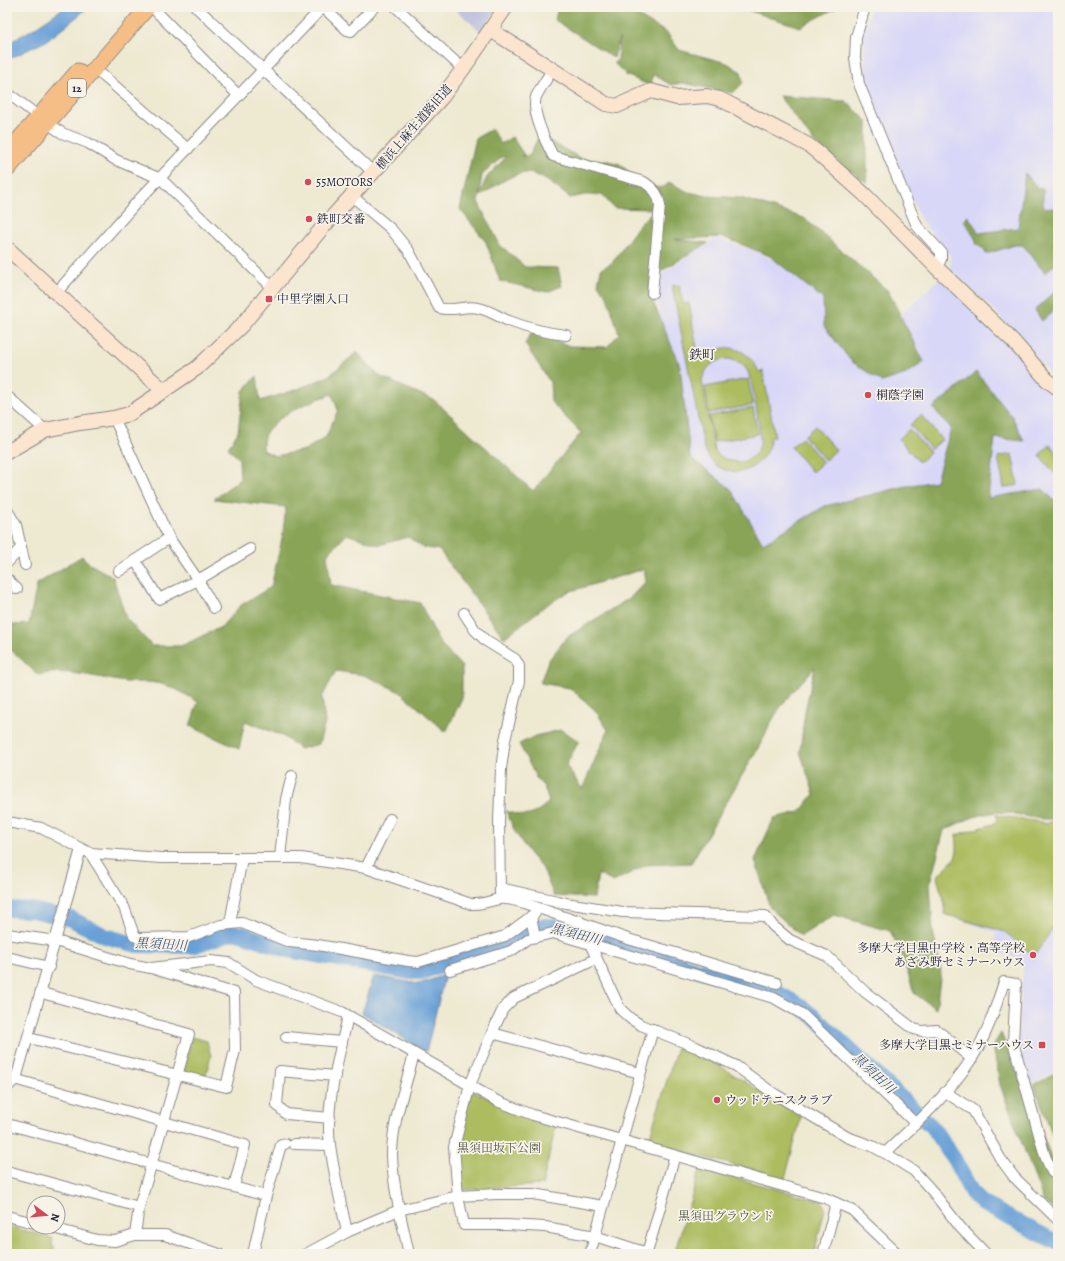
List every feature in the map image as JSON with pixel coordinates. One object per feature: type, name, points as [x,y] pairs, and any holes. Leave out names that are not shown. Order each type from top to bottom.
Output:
[{"type":"main road","name":"12","points":[[7,170],[43,120],[135,7]]},
{"type":"main road","name":"12","points":[[7,153],[43,120],[94,68],[148,7]]},
{"type":"street","points":[[152,7],[239,96]]},
{"type":"street","points":[[196,7],[374,173]]},
{"type":"street","points":[[56,293],[188,149],[264,71],[323,7],[347,30],[351,31],[374,7]]},
{"type":"street","points":[[396,7],[463,70]]},
{"type":"street","name":"横浜上麻生道路旧道","points":[[7,452],[45,430],[114,418],[139,408],[197,368],[242,325],[272,287],[442,97],[463,70],[506,7]]},
{"type":"street","points":[[865,7],[856,37],[855,58],[859,84],[917,226],[941,252],[941,259],[937,268]]},
{"type":"street","points":[[491,30],[606,104],[617,106],[651,92],[677,98],[707,96],[720,99],[808,145],[864,194],[937,268],[1013,341],[1047,380],[1058,388]]},
{"type":"street","points":[[94,68],[188,149]]},
{"type":"street","points":[[552,70],[536,98],[535,106],[545,140],[553,156],[644,182],[655,189],[659,197],[660,205],[652,293]]},
{"type":"street","points":[[13,97],[62,133],[88,143],[116,160],[161,179],[272,287]]},
{"type":"street","points":[[352,196],[391,229],[409,251],[439,308],[448,311],[476,307],[491,311],[508,321],[538,330],[566,335]]},
{"type":"street","points":[[7,248],[164,391]]},
{"type":"street","points":[[7,396],[45,430]]},
{"type":"street","points":[[114,418],[169,538],[198,580],[214,608]]},
{"type":"street","points":[[7,510],[16,525],[25,565]]},
{"type":"street","points":[[119,571],[169,538]]},
{"type":"street","points":[[7,563],[21,548]]},
{"type":"street","points":[[135,560],[159,599],[198,580],[250,549]]},
{"type":"street","points":[[7,579],[17,589]]},
{"type":"street","points":[[464,613],[475,630],[486,641],[515,659],[519,666],[519,681],[505,740],[501,769],[499,899]]},
{"type":"street","points":[[280,858],[286,799],[292,776]]},
{"type":"street","points":[[366,868],[390,819]]},
{"type":"street","points":[[7,822],[41,828],[86,851],[123,857],[300,858],[366,868],[471,904],[484,904],[499,899],[508,899],[628,939],[777,983]]},
{"type":"street","points":[[7,1087],[29,1038],[66,904],[86,851]]},
{"type":"street","points":[[86,851],[124,907],[134,935],[138,938],[189,937],[230,923],[251,926],[289,942],[318,945],[413,962],[426,960],[498,938],[531,916],[538,908]]},
{"type":"street","points":[[230,923],[242,858]]},
{"type":"street","points":[[500,888],[566,903],[623,912],[765,916],[773,926],[790,940],[827,956],[865,992],[914,1029],[922,1031],[937,1030],[972,1059]]},
{"type":"street","points":[[531,916],[535,938]]},
{"type":"street","points":[[580,924],[624,1015],[736,1066],[773,1093],[840,1134],[872,1146],[914,1171],[933,1192],[960,1227],[984,1253]]},
{"type":"street","points":[[7,934],[56,939],[130,964],[151,968],[234,993],[235,1050],[226,1088],[29,1038]]},
{"type":"street","points":[[450,970],[511,951],[528,938],[553,934],[589,943],[774,998],[802,1014],[917,1123]]},
{"type":"street","points":[[7,957],[49,967]]},
{"type":"street","points":[[596,959],[514,998],[503,1009],[470,1085],[454,1147],[458,1196],[464,1225],[507,1225],[545,1228],[595,1236],[647,1253],[675,1155]]},
{"type":"street","points":[[151,968],[211,961],[229,963],[256,980],[324,1004],[348,1016],[497,1101],[533,1114],[836,1202],[852,1210],[898,1254]]},
{"type":"street","points":[[884,1153],[928,1112],[972,1059],[991,1023],[1004,982],[1016,984],[1013,1042],[1045,1156],[1052,1172],[1058,1176]]},
{"type":"street","points":[[42,993],[188,1034],[139,1207],[135,1235]]},
{"type":"street","points":[[347,1232],[330,1145],[330,1118],[335,1076],[348,1016]]},
{"type":"street","points":[[590,1254],[653,1029]]},
{"type":"street","points":[[492,1033],[640,1073]]},
{"type":"street","points":[[286,1037],[342,1042]]},
{"type":"street","points":[[409,1254],[400,1210],[392,1155],[396,1122],[414,1054]]},
{"type":"street","points":[[330,1118],[286,1114],[277,1105],[280,1071],[335,1076]]},
{"type":"street","points":[[12,1078],[245,1145],[234,1186]]},
{"type":"street","points":[[945,1092],[973,1110],[1000,1158],[1014,1177],[1058,1220]]},
{"type":"street","points":[[7,1124],[266,1196]]},
{"type":"street","points":[[253,1254],[266,1196],[281,1144],[330,1145]]},
{"type":"street","points":[[7,1171],[139,1207]]},
{"type":"street","points":[[306,1254],[347,1232],[400,1210],[458,1196],[533,1194],[603,1206]]},
{"type":"street","points":[[823,1254],[836,1202]]},
{"type":"street","points":[[7,1216],[26,1221]]},
{"type":"street","points":[[66,1232],[97,1240],[115,1241],[135,1235],[166,1235],[219,1254]]},
{"type":"shaded area","points":[[453,7],[498,7],[482,33]]},
{"type":"shaded area","points":[[872,7],[1058,7],[1058,379],[1051,374],[993,309],[950,269],[951,257],[921,220],[866,86],[863,32]]},
{"type":"shaded area","name":"桐蔭学園","points":[[717,238],[754,251],[804,273],[888,317],[901,314],[940,278],[1058,393],[1058,522],[763,547],[680,452],[678,397],[657,299],[661,274]]},
{"type":"shaded area","name":"多摩大学目黒中学校・高等学校 あざみ野セミナーハウス","points":[[996,815],[1046,823],[1058,821],[1058,1070],[1031,1084],[1018,1041],[1024,961],[992,950],[996,933],[944,914],[945,905],[937,877],[957,857],[958,849],[956,835],[993,824],[997,820]]},
{"type":"green space","points":[[556,7],[623,7],[667,33],[679,50],[727,63],[741,72],[743,83],[733,93],[682,83],[671,85],[653,74],[651,86],[626,75],[614,63],[618,59],[619,38],[614,58],[555,20],[557,11]]},
{"type":"green space","points":[[738,7],[838,7],[800,27]]},
{"type":"green space","points":[[779,96],[846,101],[867,121],[867,183],[817,146]]},
{"type":"green space","points":[[492,129],[501,144],[512,137],[525,156],[529,156],[537,140],[546,139],[582,159],[608,161],[620,164],[646,188],[664,187],[669,182],[688,192],[707,196],[741,198],[804,218],[888,291],[924,362],[906,374],[882,382],[851,361],[824,326],[823,299],[770,256],[723,237],[674,239],[708,243],[661,271],[652,299],[680,366],[690,457],[731,489],[763,543],[825,506],[906,486],[936,481],[951,428],[933,408],[976,372],[1013,418],[1024,441],[995,438],[988,498],[1043,489],[1058,504],[1058,818],[1034,818],[1000,812],[983,814],[944,830],[930,884],[933,931],[941,972],[936,1009],[914,993],[901,952],[890,931],[834,915],[801,936],[770,908],[755,860],[774,818],[800,812],[814,794],[800,752],[805,711],[815,667],[774,716],[765,736],[691,863],[646,865],[613,882],[598,874],[594,898],[554,896],[543,869],[529,853],[515,832],[506,811],[520,815],[529,815],[549,802],[544,787],[537,779],[519,744],[535,736],[561,730],[579,741],[566,765],[582,789],[608,730],[595,710],[570,688],[540,683],[548,661],[567,637],[631,597],[646,581],[644,569],[568,592],[545,606],[504,638],[439,550],[422,547],[408,537],[379,545],[347,534],[327,555],[331,585],[420,603],[440,643],[462,667],[462,698],[446,732],[400,692],[364,675],[336,671],[322,697],[325,723],[319,744],[300,749],[283,736],[245,721],[239,749],[190,726],[198,702],[172,688],[152,682],[126,682],[82,674],[49,673],[38,675],[7,646],[7,629],[10,625],[29,624],[37,584],[82,556],[90,564],[113,577],[126,618],[152,646],[181,646],[221,627],[241,605],[271,587],[282,539],[286,507],[214,499],[240,479],[239,459],[228,448],[238,432],[243,391],[257,376],[260,401],[298,389],[329,376],[357,352],[379,376],[434,400],[533,491],[581,433],[551,402],[550,382],[525,344],[532,332],[570,346],[607,347],[619,334],[607,296],[598,284],[601,269],[612,263],[639,225],[656,208],[655,196],[651,209],[614,208],[602,195],[585,195],[570,198],[544,179],[534,174],[525,173],[516,175],[506,180],[479,197],[478,202],[500,245],[525,267],[558,268],[562,286],[547,292],[500,281],[486,242],[460,209],[476,138]],"holes":[[[502,157],[506,157],[487,177],[479,195],[482,175]],[[332,394],[338,410],[326,437],[305,450],[275,456],[263,450],[263,440],[265,434],[277,421],[304,405]]]},
{"type":"green space","points":[[1025,173],[1038,188],[1043,189],[1043,207],[1058,209],[1058,261],[1045,273],[1023,245],[1015,245],[986,254],[984,249],[977,245],[975,238],[964,221],[968,216],[979,233],[1018,228]]},
{"type":"green space","points":[[679,285],[683,304],[689,303],[699,360],[716,350],[732,348],[747,356],[754,363],[759,372],[763,371],[775,437],[771,437],[767,450],[760,461],[751,468],[731,472],[720,468],[711,460],[704,448],[672,286]],"holes":[[[729,359],[740,363],[747,370],[760,431],[760,445],[757,452],[752,457],[739,462],[725,459],[714,450],[702,380],[706,371],[712,364],[719,360]]]},
{"type":"green space","points":[[1058,289],[1058,306],[1042,321],[1035,310]]},
{"type":"green space","points":[[748,379],[753,405],[709,413],[705,387]]},
{"type":"green space","points":[[753,408],[758,434],[714,442],[709,416]]},
{"type":"green space","points":[[921,415],[942,440],[931,449],[910,425]]},
{"type":"green space","points":[[815,426],[836,450],[825,460],[804,436]]},
{"type":"green space","points":[[909,429],[930,452],[919,462],[899,439]]},
{"type":"green space","points":[[802,438],[823,462],[812,472],[791,447]]},
{"type":"green space","points":[[1050,445],[1058,454],[1058,477],[1039,455]]},
{"type":"green space","points":[[1012,454],[1018,485],[1004,488],[998,457]]},
{"type":"green space","name":"多摩大学目黒中学校・高等学校 あざみ野セミナーハウス","points":[[996,815],[1046,823],[1058,821],[1058,921],[1034,956],[1005,932],[944,914],[945,905],[937,877],[956,855],[956,835],[993,824],[997,820]]},
{"type":"green space","points":[[1001,1033],[1058,1174],[1058,1212],[1044,1202],[1000,1085],[993,1046]]},
{"type":"green space","points":[[192,1037],[207,1041],[211,1056],[204,1080],[185,1075],[183,1071]]},
{"type":"green space","name":"ウッドテニスクラブ","points":[[677,1047],[720,1066],[801,1117],[785,1179],[648,1142]]},
{"type":"green space","points":[[1058,1072],[1058,1150],[1034,1085]]},
{"type":"green space","name":"黒須田坂下公園","points":[[471,1091],[556,1126],[542,1185],[462,1190],[458,1145]]},
{"type":"green space","name":"黒須田グラウンド","points":[[700,1169],[822,1201],[825,1208],[814,1254],[674,1254]]},
{"type":"green space","points":[[7,1226],[26,1231],[26,1235],[42,1235],[53,1238],[52,1244],[55,1250],[44,1254],[7,1254]]},
{"type":"water","points":[[65,7],[89,7],[48,40],[7,60],[7,44],[33,29]]},
{"type":"water","points":[[445,975],[426,1052],[362,1013],[374,976],[419,984]]},
{"type":"waterway","name":"黒須田川","points":[[7,909],[32,910],[71,919],[105,936],[137,945],[193,946],[232,932],[288,950],[409,972],[421,972],[512,942],[541,926],[557,927],[779,994],[799,1005],[818,1020],[932,1127],[954,1159],[972,1193],[983,1204],[1058,1243]]},
{"type":"place","name":"55MOTORS","points":[[308,182]]},
{"type":"place","name":"鉄町交番","points":[[309,219]]},
{"type":"place","name":"中里学園入口","points":[[269,299]]},
{"type":"place","name":"桐蔭学園","points":[[868,395]]},
{"type":"place","name":"多摩大学目黒中学校・高等学校 あざみ野セミナーハウス","points":[[1033,955]]},
{"type":"place","name":"多摩大学目黒セミナーハウス","points":[[1042,1045]]},
{"type":"place","name":"ウッドテニスクラブ","points":[[717,1100]]},
{"type":"district","name":"鉄町","points":[[702,354]]}]
